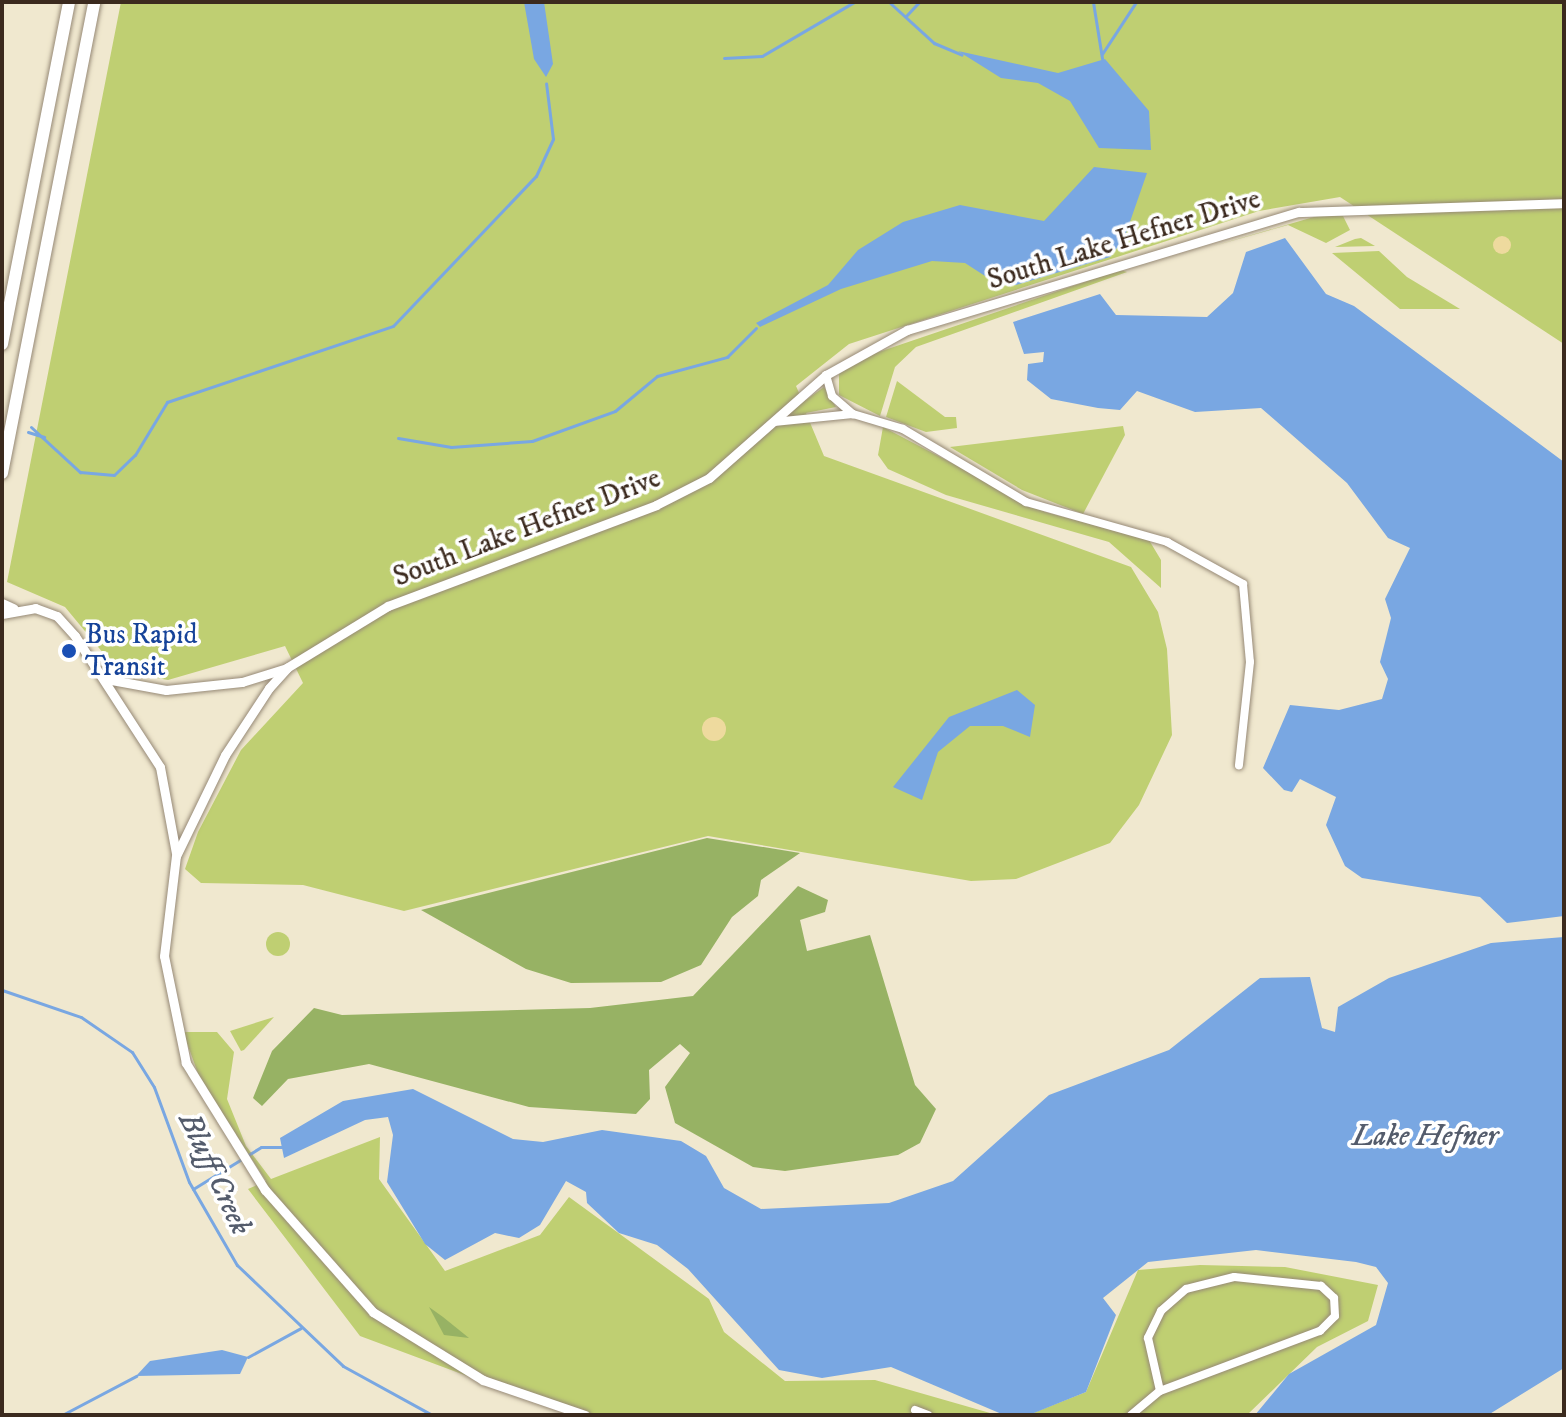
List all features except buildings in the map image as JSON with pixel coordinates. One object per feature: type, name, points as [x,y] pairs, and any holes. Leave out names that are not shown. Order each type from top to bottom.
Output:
[{"type":"highway","points":[[2,344],[69,2]]},
{"type":"highway","points":[[2,473],[94,2]]},
{"type":"highway","points":[[17,269],[41,274]]},
{"type":"street","name":"South Lake Hefner Drive","points":[[585,1415],[483,1380],[404,1337],[335,1278],[252,1170],[195,1083],[169,1004],[164,956],[176,856],[225,755],[288,667],[445,579],[656,505],[709,478],[826,375],[907,330],[1281,215],[1346,205],[1564,203]]},
{"type":"street","points":[[826,375],[832,396],[853,414],[929,440],[1026,502],[1167,542],[1243,584],[1250,662],[1239,765]]},
{"type":"street","points":[[774,422],[853,414]]},
{"type":"street","points":[[6,610],[57,616],[106,679],[160,767],[174,809],[176,856]]},
{"type":"street","points":[[106,679],[166,690],[242,682],[288,667]]},
{"type":"street","points":[[1131,1415],[1160,1391],[1320,1331],[1332,1323],[1334,1298],[1321,1286],[1234,1277],[1186,1289],[1161,1311],[1148,1338],[1160,1391]]},
{"type":"street","points":[[915,1410],[928,1415]]},
{"type":"green space","points":[[121,2],[1564,2],[1564,344],[1340,197],[1259,211],[849,344],[796,386],[803,402],[824,387],[836,407],[806,413],[824,456],[1131,567],[1158,612],[1167,649],[1172,735],[1139,805],[1110,843],[1016,879],[971,881],[708,836],[404,911],[303,885],[201,883],[185,869],[198,832],[241,750],[303,683],[285,646],[168,680],[118,671],[65,607],[7,582]]},
{"type":"green space","points":[[1324,214],[1343,216],[1350,230],[1326,243],[1288,225],[1210,247]]},
{"type":"green space","points":[[1361,238],[1375,246],[1335,247],[1355,239]]},
{"type":"green space","points":[[1379,251],[1407,277],[1460,309],[1400,309],[1332,253]]},
{"type":"green space","points":[[1120,270],[1127,272],[916,347],[895,367],[880,416],[839,395],[839,374],[864,357]]},
{"type":"green space","points":[[897,381],[945,417],[956,417],[957,428],[926,432],[886,417]]},
{"type":"green space","points":[[1123,426],[1125,435],[1083,514],[1022,490],[950,447]]},
{"type":"green space","points":[[883,427],[1045,512],[1149,540],[1161,560],[1161,588],[1109,542],[946,495],[888,469],[878,455]]},
{"type":"green space","points":[[707,838],[800,853],[761,880],[758,896],[732,917],[701,965],[661,982],[571,983],[526,969],[421,910]]},
{"type":"green space","points":[[798,886],[828,900],[825,912],[800,920],[807,951],[870,935],[915,1085],[936,1109],[920,1143],[898,1155],[785,1171],[753,1167],[675,1123],[665,1087],[690,1053],[680,1044],[649,1070],[650,1099],[636,1114],[529,1107],[369,1064],[288,1079],[262,1106],[253,1098],[272,1051],[314,1008],[342,1015],[590,1008],[693,996]]},
{"type":"green space","points":[[278,932],[286,936],[290,944],[286,952],[278,956],[270,952],[266,944],[270,936]]},
{"type":"green space","points":[[274,1017],[244,1050],[241,1051],[230,1031]]},
{"type":"green space","points":[[183,1032],[217,1032],[234,1052],[227,1099],[246,1146],[271,1179],[380,1137],[379,1179],[445,1271],[540,1235],[569,1197],[709,1299],[724,1332],[785,1381],[875,1380],[997,1415],[572,1415],[360,1336],[248,1189],[266,1181],[200,1079]]},
{"type":"green space","points":[[1200,1265],[1285,1267],[1378,1285],[1368,1321],[1317,1347],[1247,1415],[1028,1415],[1086,1392],[1138,1270]]},
{"type":"green space","points":[[429,1307],[443,1317],[469,1338],[444,1335]]},
{"type":"sand","points":[[1502,236],[1511,245],[1502,254],[1493,245]]},
{"type":"sand","points":[[709,717],[719,717],[726,724],[726,734],[719,741],[709,741],[702,734],[702,724]]},
{"type":"water","points":[[524,2],[544,2],[553,64],[546,77],[534,59]]},
{"type":"water","points":[[958,51],[1058,73],[1105,59],[1149,111],[1151,150],[1099,148],[1070,101],[1038,83],[1001,78]]},
{"type":"water","points":[[1094,167],[1147,173],[1124,239],[1110,257],[1016,285],[999,285],[965,263],[932,261],[841,289],[760,327],[756,323],[828,285],[858,250],[903,222],[960,205],[1044,221]]},
{"type":"water","points":[[1285,238],[1326,294],[1354,306],[1564,462],[1564,916],[1507,923],[1480,897],[1362,878],[1345,866],[1326,825],[1336,797],[1300,779],[1292,792],[1284,790],[1263,768],[1290,705],[1339,710],[1382,699],[1388,679],[1380,662],[1391,618],[1385,599],[1410,548],[1388,538],[1347,483],[1261,408],[1195,412],[1137,391],[1120,410],[1098,408],[1051,399],[1027,380],[1028,364],[1043,362],[1044,352],[1024,354],[1013,322],[1100,294],[1116,315],[1207,317],[1233,293],[1246,252]]},
{"type":"water","points":[[1017,690],[1035,705],[1030,737],[1003,726],[970,726],[938,752],[922,800],[893,787],[949,717]]},
{"type":"water","name":"Lake Hefner","points":[[1564,937],[1564,1368],[1488,1415],[1255,1415],[1289,1374],[1376,1325],[1388,1283],[1376,1267],[1356,1262],[1256,1250],[1148,1262],[1103,1298],[1116,1315],[1086,1392],[1029,1415],[1004,1415],[891,1367],[822,1378],[779,1370],[688,1269],[657,1245],[619,1233],[587,1203],[586,1192],[566,1181],[540,1225],[519,1238],[495,1233],[445,1260],[425,1244],[387,1182],[393,1135],[388,1117],[365,1120],[284,1158],[280,1138],[343,1101],[413,1089],[513,1139],[543,1142],[602,1130],[681,1141],[706,1156],[724,1188],[761,1209],[889,1203],[953,1181],[1049,1095],[1169,1050],[1260,978],[1310,977],[1322,1028],[1335,1032],[1338,1007],[1389,978],[1491,943]]},
{"type":"water","points":[[222,1350],[248,1357],[240,1374],[136,1376],[150,1361]]},
{"type":"waterway","points":[[724,58],[762,56],[854,2]]},
{"type":"waterway","points":[[889,2],[934,43],[962,55]]},
{"type":"waterway","points":[[906,16],[919,2]]},
{"type":"waterway","points":[[1093,2],[1102,58]]},
{"type":"waterway","points":[[1102,54],[1136,2]]},
{"type":"waterway","points":[[31,427],[80,472],[114,475],[135,455],[167,402],[393,326],[536,176],[553,139],[546,83]]},
{"type":"waterway","points":[[398,438],[451,447],[532,441],[615,411],[657,376],[727,357],[756,328]]},
{"type":"waterway","points":[[28,432],[44,437]]},
{"type":"waterway","name":"Bluff Creek","points":[[2,990],[81,1017],[132,1052],[154,1087],[189,1182],[237,1265],[343,1366],[432,1415]]},
{"type":"waterway","points":[[193,1189],[261,1147],[282,1147]]},
{"type":"waterway","points":[[248,1357],[301,1328]]},
{"type":"waterway","points":[[62,1415],[136,1376]]},
{"type":"place","name":"Bus Rapid Transit","points":[[69,651]]}]
